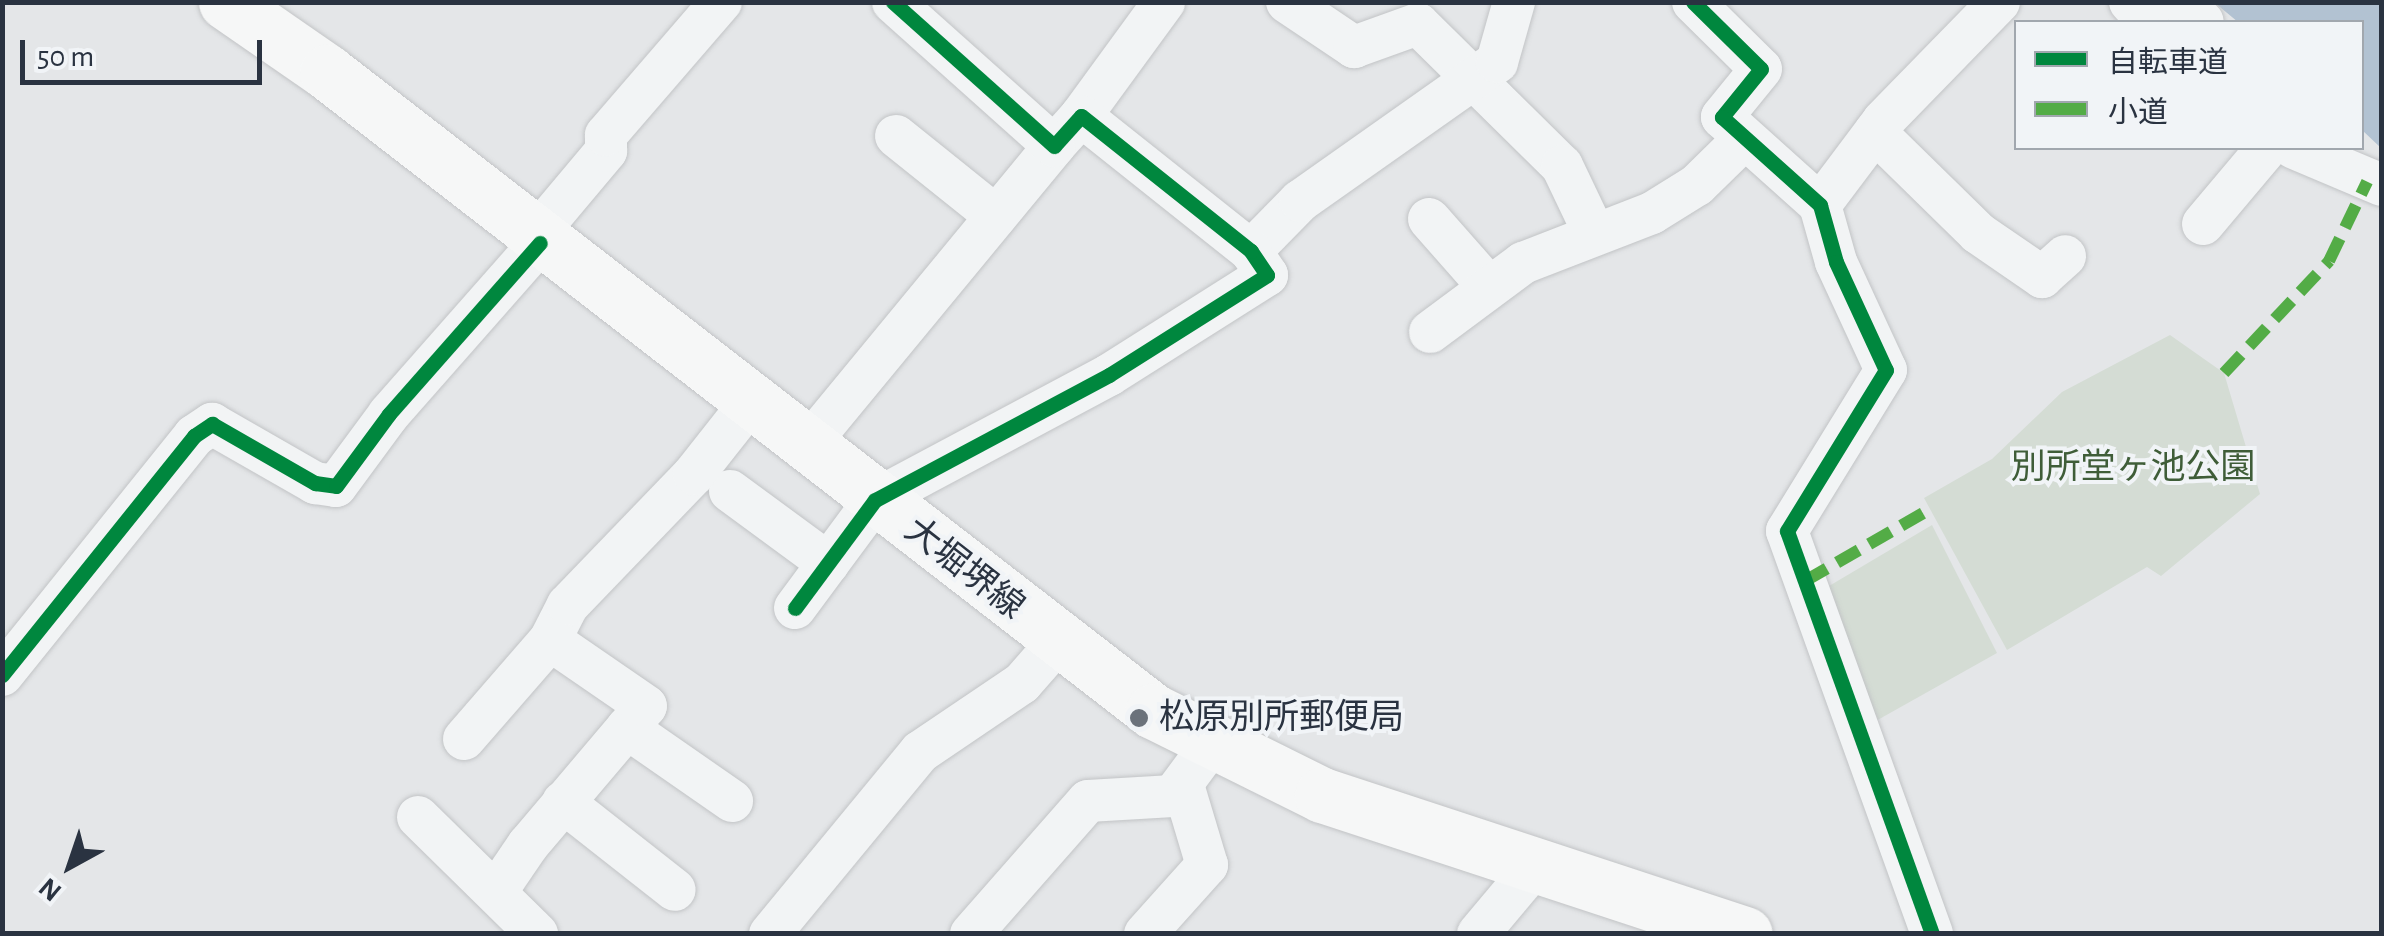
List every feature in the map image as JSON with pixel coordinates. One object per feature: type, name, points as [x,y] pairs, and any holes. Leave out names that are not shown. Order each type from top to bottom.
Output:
[{"type":"main road","name":"大堀堺線","points":[[254,10],[536,240],[1129,695],[1198,764],[1322,795],[1745,934]]},
{"type":"street","points":[[2,676],[194,436],[212,424],[315,484],[336,486],[389,414],[536,240],[606,150],[606,134],[721,2]]},
{"type":"street","points":[[860,2],[870,10],[877,2]]},
{"type":"street","points":[[795,608],[875,500],[1109,376],[1267,274],[1251,251],[1067,131],[894,2]]},
{"type":"street","points":[[1287,2],[1354,47],[1418,24],[1478,78],[1562,166],[1594,233]]},
{"type":"street","points":[[1251,251],[1300,202],[1496,62],[1514,2]]},
{"type":"street","points":[[1693,2],[1761,69],[1722,117],[1820,204],[1836,262],[1886,370],[1787,531],[1932,934]]},
{"type":"street","points":[[1820,204],[1875,132],[1999,2]]},
{"type":"street","points":[[2130,2],[2149,20]]},
{"type":"street","points":[[2154,20],[2177,2],[2200,20]]},
{"type":"street","points":[[806,447],[1067,131],[1147,9]]},
{"type":"street","points":[[1875,132],[1978,233],[2042,277],[2065,256]]},
{"type":"street","points":[[896,136],[996,216]]},
{"type":"street","points":[[1430,332],[1523,262],[1667,204],[1745,138]]},
{"type":"street","points":[[2203,224],[2265,150]]},
{"type":"street","points":[[2299,150],[2382,185]]},
{"type":"street","points":[[2352,150],[2382,174]]},
{"type":"street","points":[[1430,219],[1488,286]]},
{"type":"street","points":[[464,739],[550,640],[568,605],[694,474],[750,404]]},
{"type":"street","points":[[730,491],[828,563]]},
{"type":"street","points":[[496,892],[563,802],[646,706],[550,640]]},
{"type":"street","points":[[770,934],[920,752],[1022,683],[1057,643]]},
{"type":"street","points":[[627,728],[732,801]]},
{"type":"street","points":[[971,934],[1088,801],[1173,796],[1198,764]]},
{"type":"street","points":[[1145,934],[1208,865],[1198,764]]},
{"type":"street","points":[[563,802],[676,890]]},
{"type":"street","points":[[418,817],[536,934]]},
{"type":"street","points":[[1478,934],[1536,865]]},
{"type":"green space","name":"別所堂ヶ池公園","points":[[2170,335],[2224,373],[2260,494],[2161,576],[2147,567],[2007,650],[1924,498],[1992,459],[2062,392]]},
{"type":"green space","points":[[1932,525],[1997,653],[1874,722],[1824,589]]},
{"type":"water","points":[[2215,3],[2381,3],[2381,148],[2364,132],[2364,20],[2236,20]]},
{"type":"marked path","points":[[2224,373],[2329,261],[2367,182]]},
{"type":"marked path","points":[[1805,581],[1930,509]]},
{"type":"cycle path","points":[[795,608],[875,500],[1109,375],[1267,275],[1251,251],[1081,116],[1054,146],[893,2]]},
{"type":"cycle path","points":[[1693,2],[1761,69],[1722,117],[1820,205],[1836,262],[1886,370],[1787,531],[1932,934]]},
{"type":"cycle path","points":[[2,675],[194,436],[212,424],[315,483],[336,486],[389,414],[540,243]]},
{"type":"place","name":"松原別所郵便局","points":[[1139,718]]}]
